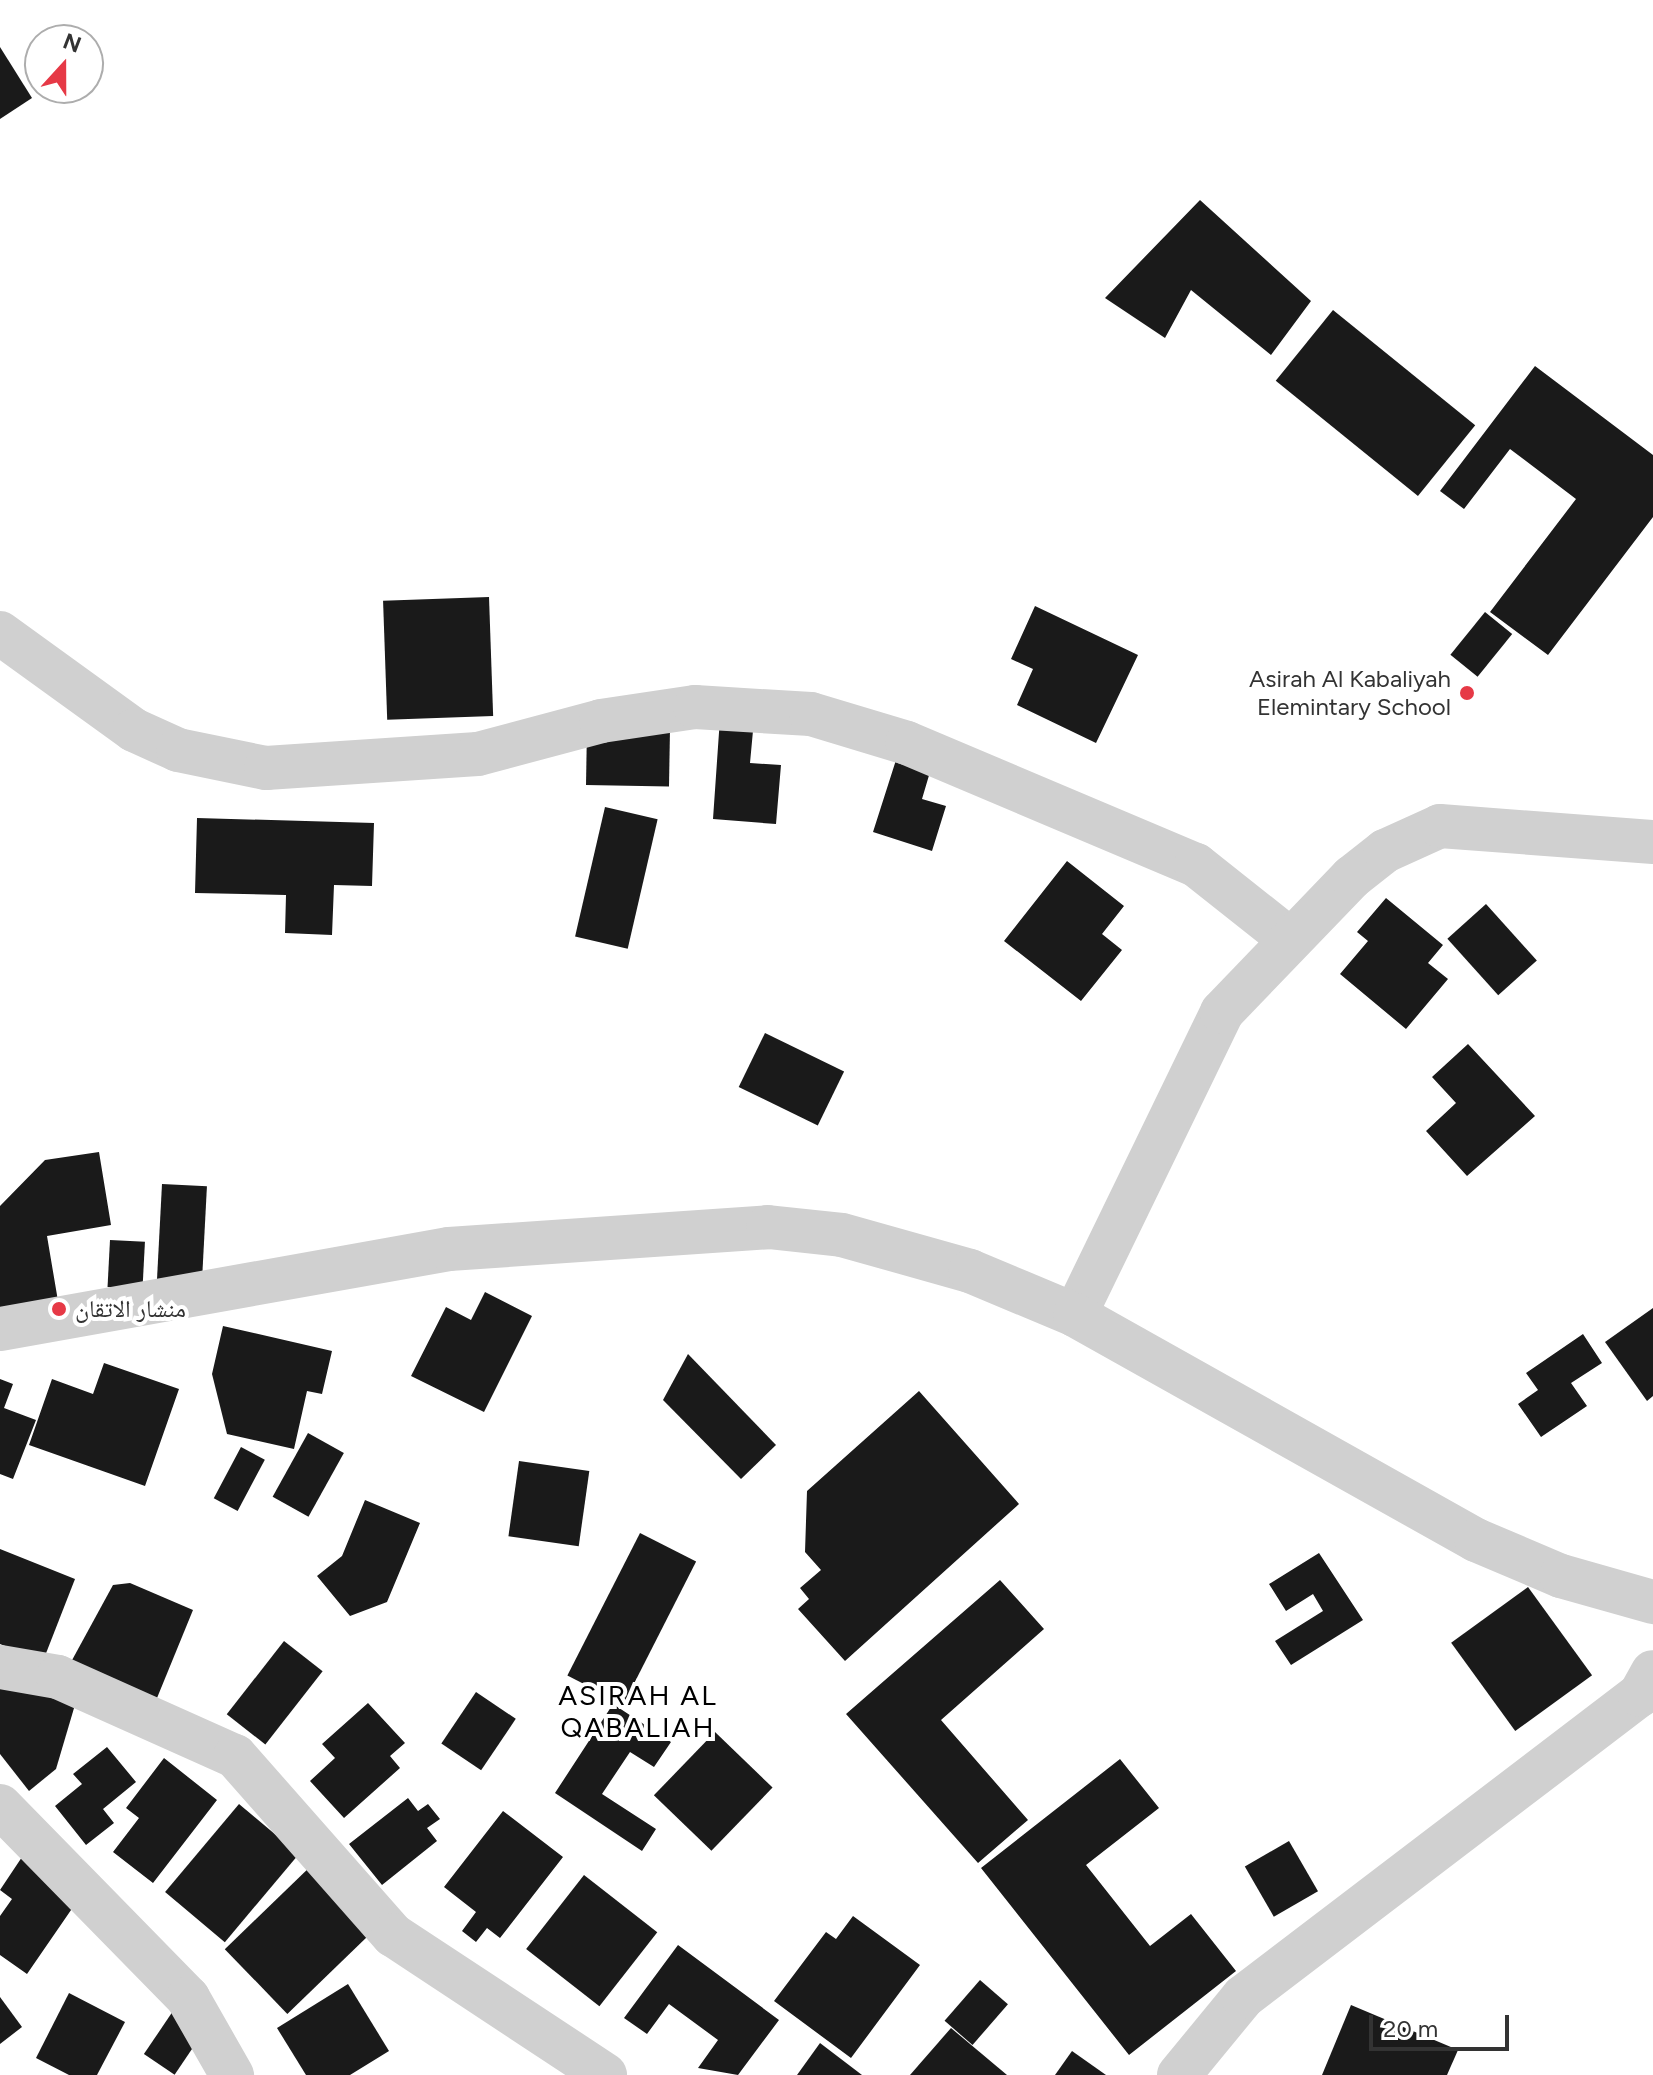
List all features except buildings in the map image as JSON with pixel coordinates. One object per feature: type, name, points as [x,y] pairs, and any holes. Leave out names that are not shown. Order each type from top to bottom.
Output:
[{"type":"street","points":[[0,633],[134,730],[178,750],[266,768],[478,754],[601,721],[695,707],[754,706],[857,724],[1196,865],[1288,938]]},
{"type":"street","points":[[1075,1315],[1222,1012],[1288,938],[1385,851],[1440,826],[1653,842]]},
{"type":"street","points":[[0,1329],[449,1249],[768,1227],[895,1247],[1075,1315],[1476,1540],[1561,1576],[1653,1602]]},
{"type":"street","points":[[0,1667],[58,1677],[235,1756],[393,1935],[605,2075]]},
{"type":"street","points":[[1179,2075],[1243,1997],[1640,1695],[1653,1672]]},
{"type":"street","points":[[0,1806],[188,1998],[232,2075]]},
{"type":"place","name":"Asirah Al Kabaliyah Elemintary School","points":[[1467,693]]},
{"type":"place","name":"منشار الاتقان","points":[[59,1309]]},
{"type":"district","name":"ASIRAH AL QABALIAH","points":[[638,1711]]}]
